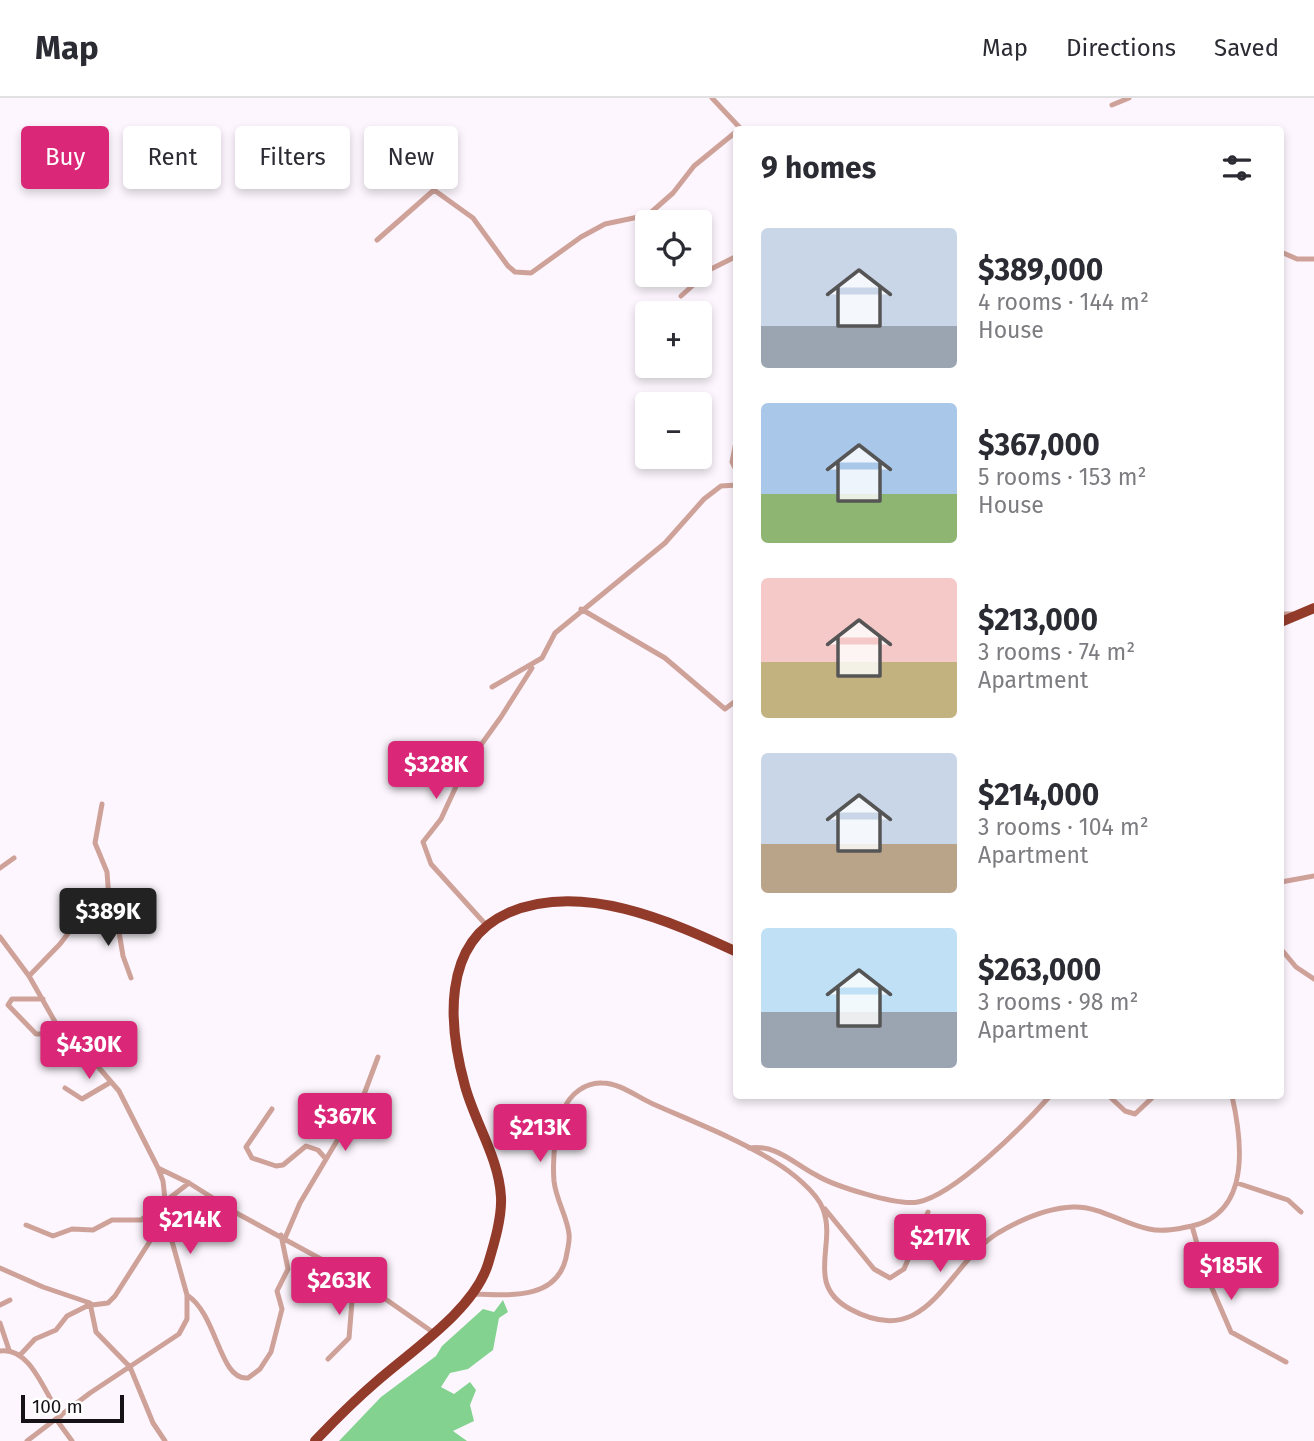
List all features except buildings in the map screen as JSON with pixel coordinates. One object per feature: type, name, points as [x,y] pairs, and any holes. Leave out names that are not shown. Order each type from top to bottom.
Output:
[{"type":"highway","points":[[1284,621],[1314,608]]},
{"type":"highway","points":[[315,1441],[375,1383],[434,1333],[472,1294],[488,1265],[501,1197],[494,1162],[465,1088],[452,1007],[458,970],[471,946],[501,916],[537,903],[587,903],[662,920],[733,950]]},
{"type":"street","points":[[712,98],[736,126]]},
{"type":"street","points":[[1112,105],[1129,98]]},
{"type":"street","points":[[377,240],[434,190],[473,218],[515,272],[531,273],[581,237],[605,224],[648,215],[673,193],[694,166],[733,135]]},
{"type":"street","points":[[1284,253],[1297,258],[1314,259]]},
{"type":"street","points":[[681,296],[721,261],[733,257]]},
{"type":"street","points":[[488,927],[431,864],[422,842],[441,819],[465,767],[502,717],[533,665],[547,651],[555,633],[665,543],[704,499],[721,486],[733,485]]},
{"type":"street","points":[[581,610],[665,657],[725,709],[733,703]]},
{"type":"street","points":[[1284,614],[1299,614]]},
{"type":"street","points":[[492,687],[533,665]]},
{"type":"street","points":[[29,976],[60,944],[88,907],[104,905],[109,899],[110,887],[94,843],[102,804]]},
{"type":"street","points":[[0,868],[14,858]]},
{"type":"street","points":[[1284,881],[1314,876]]},
{"type":"street","points":[[104,905],[116,914],[123,956],[131,978]]},
{"type":"street","points":[[0,937],[29,976],[62,1034],[94,1062],[111,1082],[159,1168],[166,1201],[166,1216],[187,1295],[187,1319],[179,1334],[27,1441]]},
{"type":"street","points":[[1284,953],[1296,967],[1314,979]]},
{"type":"street","points":[[43,999],[12,999],[8,1005],[36,1034],[62,1034]]},
{"type":"street","points":[[187,1295],[203,1309],[228,1370],[239,1378],[248,1378],[266,1362],[282,1316],[277,1291],[287,1275],[288,1261],[283,1236],[363,1097],[378,1057]]},
{"type":"street","points":[[65,1088],[82,1099],[111,1082]]},
{"type":"street","points":[[472,1294],[522,1294],[548,1287],[558,1279],[569,1238],[554,1183],[554,1140],[568,1100],[586,1086],[598,1083],[617,1086],[777,1163],[823,1207],[874,1269],[890,1278],[904,1269],[928,1212]]},
{"type":"street","points":[[749,1148],[773,1149],[817,1176],[880,1198],[919,1202],[958,1180],[997,1150],[1047,1099]]},
{"type":"street","points":[[1112,1099],[1125,1111],[1135,1114],[1151,1099]]},
{"type":"street","points":[[823,1207],[826,1222],[825,1275],[831,1294],[858,1313],[891,1321],[917,1314],[990,1239],[1043,1212],[1074,1207],[1091,1208],[1152,1230],[1192,1226],[1210,1218],[1220,1209],[1237,1183],[1241,1146],[1233,1099]]},
{"type":"street","points":[[272,1109],[246,1147],[252,1158],[275,1166],[283,1165],[306,1146],[318,1150],[326,1159]]},
{"type":"street","points":[[159,1168],[189,1182],[240,1215],[354,1277],[434,1333]]},
{"type":"street","points":[[26,1225],[46,1236],[72,1229],[93,1230],[112,1220],[141,1220],[189,1182]]},
{"type":"street","points":[[1237,1183],[1288,1200],[1301,1212]]},
{"type":"street","points":[[21,1354],[35,1339],[56,1330],[67,1316],[92,1304],[107,1303],[115,1296],[166,1216]]},
{"type":"street","points":[[1192,1226],[1205,1272],[1231,1332],[1286,1362]]},
{"type":"street","points":[[0,1268],[92,1304]]},
{"type":"street","points":[[328,1359],[349,1338],[354,1277]]},
{"type":"street","points":[[0,1305],[10,1300]]},
{"type":"street","points":[[92,1304],[96,1332],[130,1367],[153,1423],[165,1441]]},
{"type":"street","points":[[0,1323],[9,1350]]},
{"type":"street","points":[[0,1351],[9,1350],[21,1354],[72,1441]]},
{"type":"green space","points":[[503,1300],[508,1312],[499,1318],[493,1350],[468,1369],[450,1373],[441,1387],[454,1394],[470,1382],[476,1390],[470,1405],[474,1421],[453,1431],[467,1441],[339,1441],[381,1397],[436,1356],[442,1346],[483,1309],[494,1312]]}]
